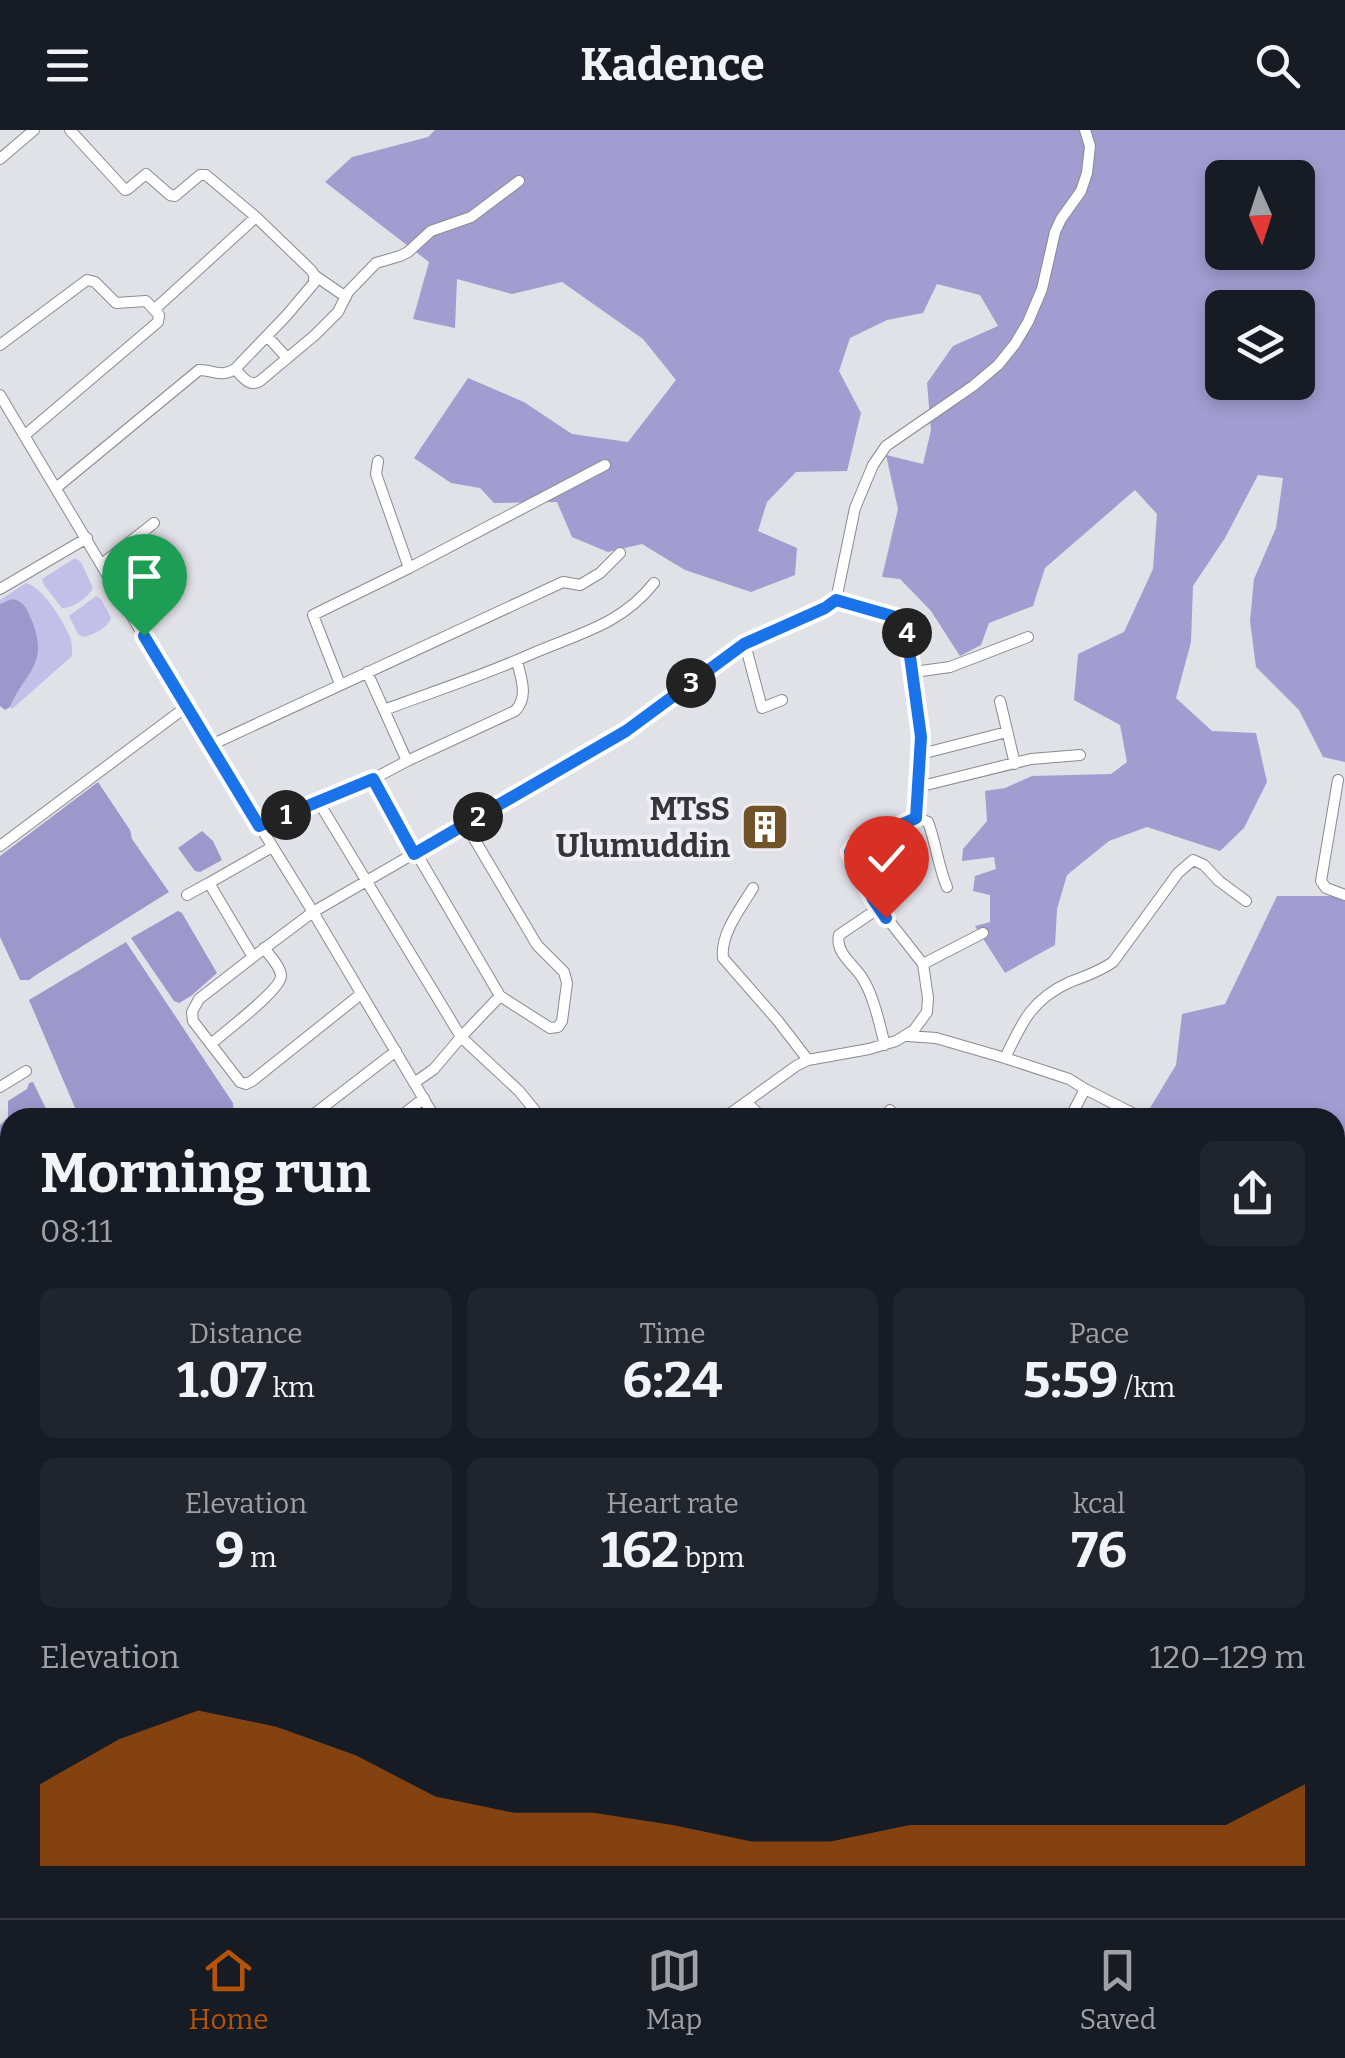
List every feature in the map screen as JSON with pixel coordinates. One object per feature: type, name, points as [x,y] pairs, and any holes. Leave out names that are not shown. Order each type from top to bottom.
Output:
[{"type":"street","points":[[0,159],[34,130]]},
{"type":"street","points":[[70,130],[124,190],[146,174],[175,196],[203,174],[256,217],[314,276],[346,298]]},
{"type":"street","points":[[360,994],[246,1084],[240,1082],[211,1044],[192,1012],[195,1004],[312,912],[626,731],[744,644],[836,600],[855,508],[886,446],[943,409],[998,365],[1028,322],[1042,290],[1055,232],[1087,173],[1090,146],[1085,130]]},
{"type":"street","points":[[234,368],[248,382],[256,383],[338,312],[362,276],[376,263],[400,256],[431,231],[471,218],[519,181]]},
{"type":"street","points":[[155,309],[256,217]]},
{"type":"street","points":[[56,488],[199,370],[227,374],[267,336],[314,283],[314,276]]},
{"type":"street","points":[[0,345],[87,280],[95,282],[116,303],[146,302],[159,315],[158,322],[24,435]]},
{"type":"street","points":[[267,336],[287,358]]},
{"type":"street","points":[[0,395],[429,1108]]},
{"type":"street","points":[[378,461],[376,474],[410,568]]},
{"type":"street","points":[[340,684],[313,615],[605,465]]},
{"type":"street","points":[[102,564],[154,522]]},
{"type":"street","points":[[0,589],[87,538]]},
{"type":"street","points":[[210,744],[563,582],[580,586],[620,554]]},
{"type":"street","points":[[384,710],[616,619],[643,598],[654,583]]},
{"type":"street","points":[[836,600],[903,621],[920,726],[916,818]]},
{"type":"street","points":[[914,672],[950,667],[1028,637]]},
{"type":"street","points":[[744,644],[762,708],[782,700]]},
{"type":"street","points":[[259,826],[373,779],[515,711],[524,696],[517,661]]},
{"type":"street","points":[[367,672],[407,761]]},
{"type":"street","points":[[1000,701],[1015,764]]},
{"type":"street","points":[[0,846],[186,708]]},
{"type":"street","points":[[921,754],[1007,732]]},
{"type":"street","points":[[918,786],[1046,756],[1080,755]]},
{"type":"street","points":[[373,779],[500,996],[550,1028],[558,1027],[566,978],[537,945],[466,825]]},
{"type":"street","points":[[1338,780],[1320,881],[1326,888],[1345,894]]},
{"type":"street","points":[[318,802],[461,1037],[533,1108]]},
{"type":"street","points":[[908,1036],[927,1012],[923,964],[879,908],[850,852],[854,846],[916,818],[928,822],[947,887]]},
{"type":"street","points":[[187,895],[272,848]]},
{"type":"street","points":[[1005,1058],[1027,1013],[1056,989],[1112,962],[1187,863],[1192,860],[1204,866],[1246,901]]},
{"type":"street","points":[[209,883],[253,956]]},
{"type":"street","points":[[753,888],[726,935],[723,958],[808,1060]]},
{"type":"street","points":[[879,908],[839,935],[837,943],[866,984],[885,1045]]},
{"type":"street","points":[[923,964],[983,933]]},
{"type":"street","points":[[211,1044],[280,982],[280,971],[264,948]]},
{"type":"street","points":[[414,1083],[434,1069],[500,996]]},
{"type":"street","points":[[738,1108],[808,1060],[885,1045],[908,1036],[936,1038],[1069,1079],[1122,1108]]},
{"type":"street","points":[[322,1108],[396,1051]]},
{"type":"street","points":[[0,1087],[26,1071]]},
{"type":"street","points":[[1075,1108],[1085,1089]]},
{"type":"street","points":[[412,1108],[424,1098]]},
{"type":"street","points":[[746,1102],[752,1108]]},
{"type":"shaded area","points":[[435,130],[1345,130],[1345,762],[1323,757],[1299,710],[1256,667],[1250,621],[1254,579],[1276,528],[1283,478],[1258,475],[1225,538],[1193,586],[1191,642],[1176,698],[1212,731],[1256,733],[1267,782],[1244,828],[1220,851],[1147,827],[1109,841],[1067,875],[1057,909],[1055,945],[1005,973],[975,926],[990,922],[990,895],[973,891],[975,876],[996,869],[994,857],[962,861],[963,849],[987,821],[985,791],[1005,788],[1032,776],[1111,774],[1127,762],[1120,725],[1074,700],[1078,654],[1124,632],[1153,569],[1157,514],[1135,490],[1045,568],[1033,606],[989,623],[981,645],[960,656],[931,611],[900,579],[882,577],[898,509],[886,455],[923,464],[931,430],[927,383],[953,346],[998,326],[980,295],[937,284],[923,313],[887,320],[850,338],[839,371],[861,413],[847,471],[796,472],[767,502],[758,531],[797,548],[795,575],[751,592],[685,570],[642,544],[608,552],[572,537],[557,502],[494,503],[480,488],[451,483],[414,458],[468,378],[524,402],[572,434],[628,442],[676,380],[643,339],[562,282],[512,294],[457,279],[455,328],[413,319],[429,262],[325,182],[352,157],[428,137]]},
{"type":"shaded area","points":[[75,558],[81,562],[93,588],[80,602],[62,608],[42,579]]},
{"type":"shaded area","points":[[26,583],[46,598],[59,616],[71,640],[72,656],[12,709],[18,691],[12,599],[0,604],[0,600]]},
{"type":"shaded area","points":[[96,596],[111,618],[104,628],[84,637],[78,634],[69,616]]},
{"type":"shaded area","points":[[12,599],[27,610],[38,648],[33,667],[5,710],[0,706],[0,604]]},
{"type":"shaded area","points":[[98,782],[169,892],[29,980],[20,980],[0,937],[0,856]]},
{"type":"shaded area","points":[[202,831],[213,841],[222,860],[200,872],[195,871],[178,848]]},
{"type":"shaded area","points":[[1277,896],[1345,896],[1345,1108],[1150,1108],[1176,1065],[1182,1014],[1225,1004]]},
{"type":"shaded area","points":[[178,911],[217,973],[179,1003],[131,938]]},
{"type":"shaded area","points":[[126,942],[233,1108],[75,1108],[29,1000]]},
{"type":"shaded area","points":[[33,1082],[46,1108],[8,1108],[8,1101],[27,1089]]},
{"type":"place","name":"MTsS Ulumuddin","points":[[765,827]]},
{"type":"route","points":[[144,636],[259,826],[373,779],[414,854],[626,731],[744,644],[836,600],[899,618],[906,627],[921,737],[916,818],[854,846],[850,852],[886,918]]}]
